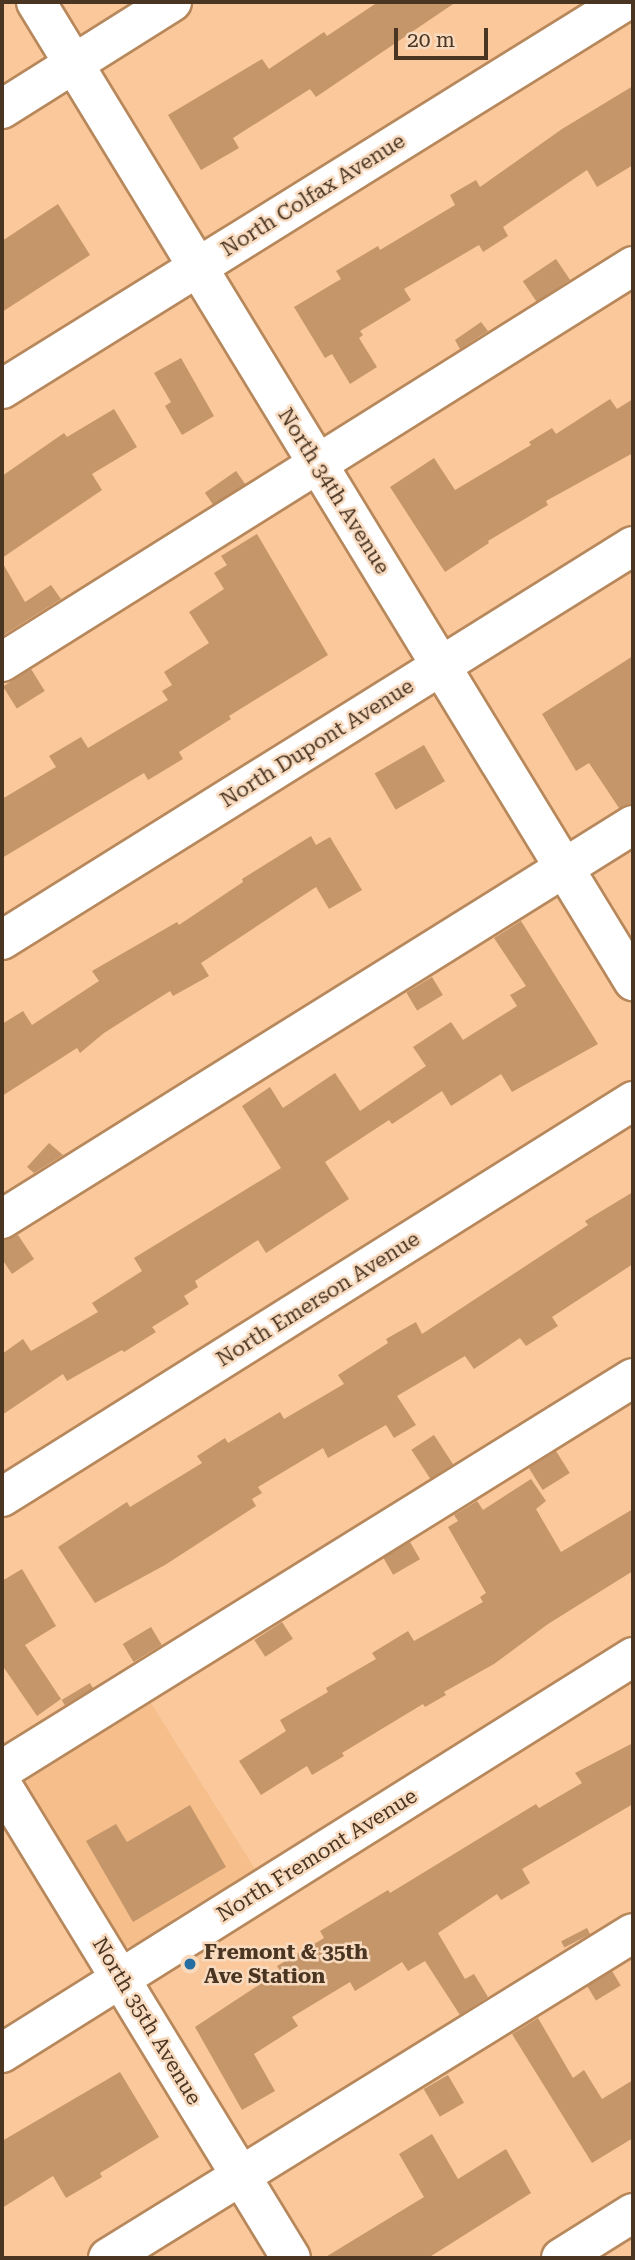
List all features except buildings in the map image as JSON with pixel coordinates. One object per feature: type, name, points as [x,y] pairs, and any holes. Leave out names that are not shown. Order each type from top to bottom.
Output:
[{"type":"street","name":"North 34th Avenue","points":[[36,2],[633,981]]},
{"type":"street","points":[[2,109],[172,2]]},
{"type":"street","name":"North Colfax Avenue","points":[[2,389],[624,2]]},
{"type":"street","points":[[2,662],[633,266]]},
{"type":"street","name":"North Dupont Avenue","points":[[2,940],[633,546]]},
{"type":"street","points":[[2,1219],[633,825]]},
{"type":"street","name":"North Emerson Avenue","points":[[2,1497],[633,1101]]},
{"type":"street","points":[[2,1770],[633,1378]]},
{"type":"street","name":"North Fremont Avenue","points":[[2,2053],[633,1657]]},
{"type":"street","name":"North 35th Avenue","points":[[2,1785],[291,2258]]},
{"type":"street","points":[[108,2258],[633,1933]]},
{"type":"street","points":[[561,2258],[633,2213]]},
{"type":"shaded area","points":[[151,1703],[255,1869],[175,1918],[169,1926],[138,1946],[124,1946],[114,1940],[20,1785]]},
{"type":"place","name":"Fremont & 35th Ave Station","points":[[190,1964]]}]
